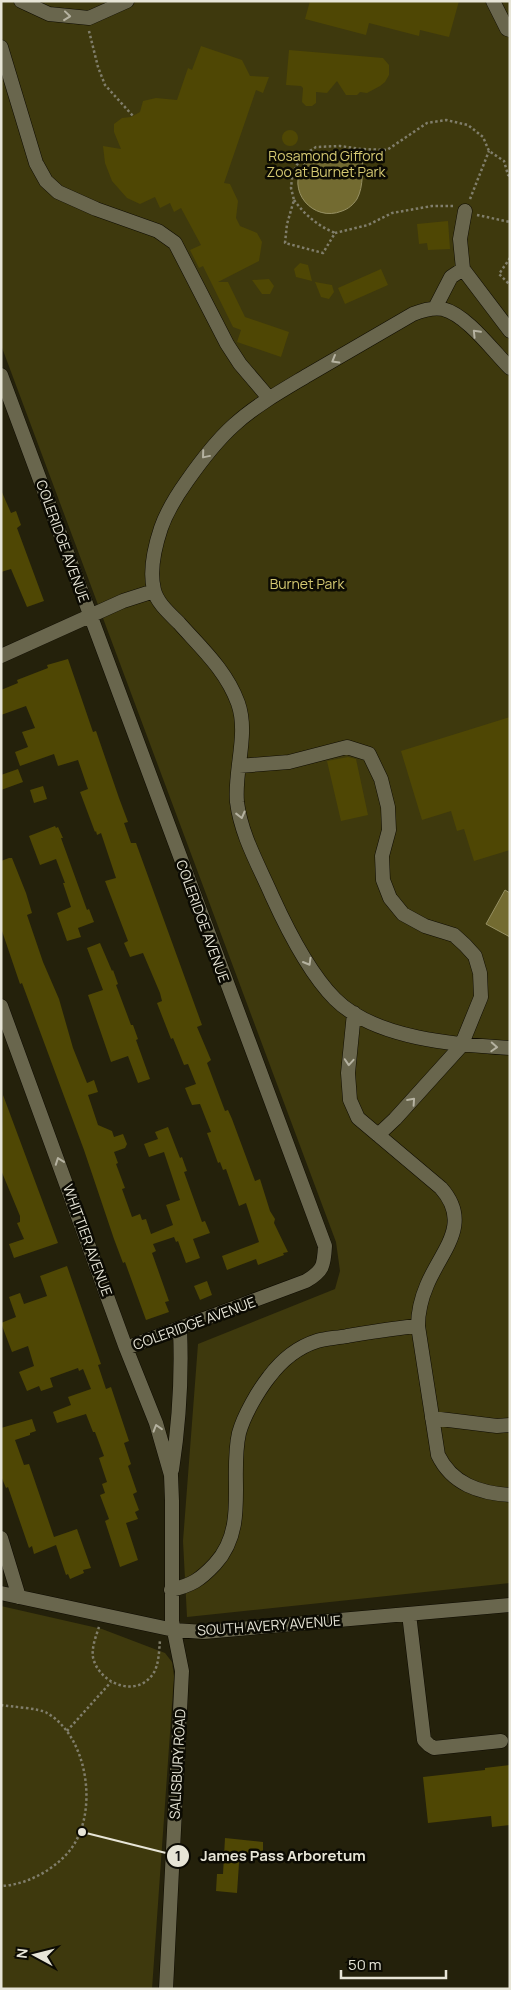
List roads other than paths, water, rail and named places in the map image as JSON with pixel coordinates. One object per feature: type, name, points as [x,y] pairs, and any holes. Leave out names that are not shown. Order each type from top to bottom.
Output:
[{"type":"street","points":[[21,1],[50,14],[86,18],[123,3]]},
{"type":"street","points":[[494,1],[507,29],[510,30]]},
{"type":"street","points":[[1,47],[36,163],[46,181],[58,192],[96,209],[158,230],[175,243],[227,344],[240,364],[269,398]]},
{"type":"street","points":[[465,211],[460,239],[463,269],[510,331]]},
{"type":"street","points":[[435,308],[451,278],[463,269]]},
{"type":"street","points":[[510,368],[471,327],[455,314],[435,308],[413,314],[269,398],[235,424],[204,456],[178,493],[162,526],[152,565],[154,591],[163,606],[228,680],[239,706],[242,721],[237,802],[247,839],[281,916],[317,978],[336,1000],[354,1013],[378,1025],[419,1037],[461,1046],[510,1048]]},
{"type":"street","name":"COLERIDGE AVENUE","points":[[1,375],[325,1246],[324,1262],[319,1274],[306,1281],[126,1348]]},
{"type":"street","points":[[1,656],[122,601],[154,591]]},
{"type":"street","points":[[239,766],[289,762],[347,747],[369,754],[381,779],[388,806],[389,830],[382,856],[382,880],[390,898],[403,914],[425,926],[454,935],[475,956],[480,974],[481,997],[461,1046],[395,1119],[378,1135]]},
{"type":"street","name":"WHITTIER AVENUE","points":[[1,1006],[126,1348],[156,1423],[171,1475]]},
{"type":"street","points":[[354,1013],[348,1073],[350,1100],[358,1118],[441,1188],[448,1197],[455,1212],[454,1232],[427,1284],[418,1312],[418,1326],[438,1455],[444,1466],[456,1480],[478,1490],[510,1495]]},
{"type":"street","points":[[171,1590],[190,1585],[206,1573],[223,1556],[232,1536],[237,1508],[235,1466],[239,1432],[259,1390],[277,1367],[295,1352],[316,1341],[387,1329],[418,1326]]},
{"type":"street","name":"WHITTIER AVENUE","points":[[168,1629],[171,1590],[171,1475],[177,1441],[181,1354],[180,1329]]},
{"type":"street","points":[[432,1418],[497,1426],[510,1425]]},
{"type":"street","points":[[1,1538],[19,1597]]},
{"type":"street","name":"SOUTH AVERY AVENUE","points":[[1,1593],[168,1629],[204,1632],[510,1605]]},
{"type":"street","points":[[409,1614],[424,1740],[428,1746],[434,1748],[501,1741]]},
{"type":"street","name":"SALISBURY ROAD","points":[[166,1989],[182,1671],[168,1629]]},
{"type":"place","name":"James Pass Arboretum","points":[[82,1832]]},
{"type":"park label","name":"Rosamond Gifford Zoo at Burnet Park","points":[[326,164]]},
{"type":"park label","name":"Burnet Park","points":[[307,583]]}]
